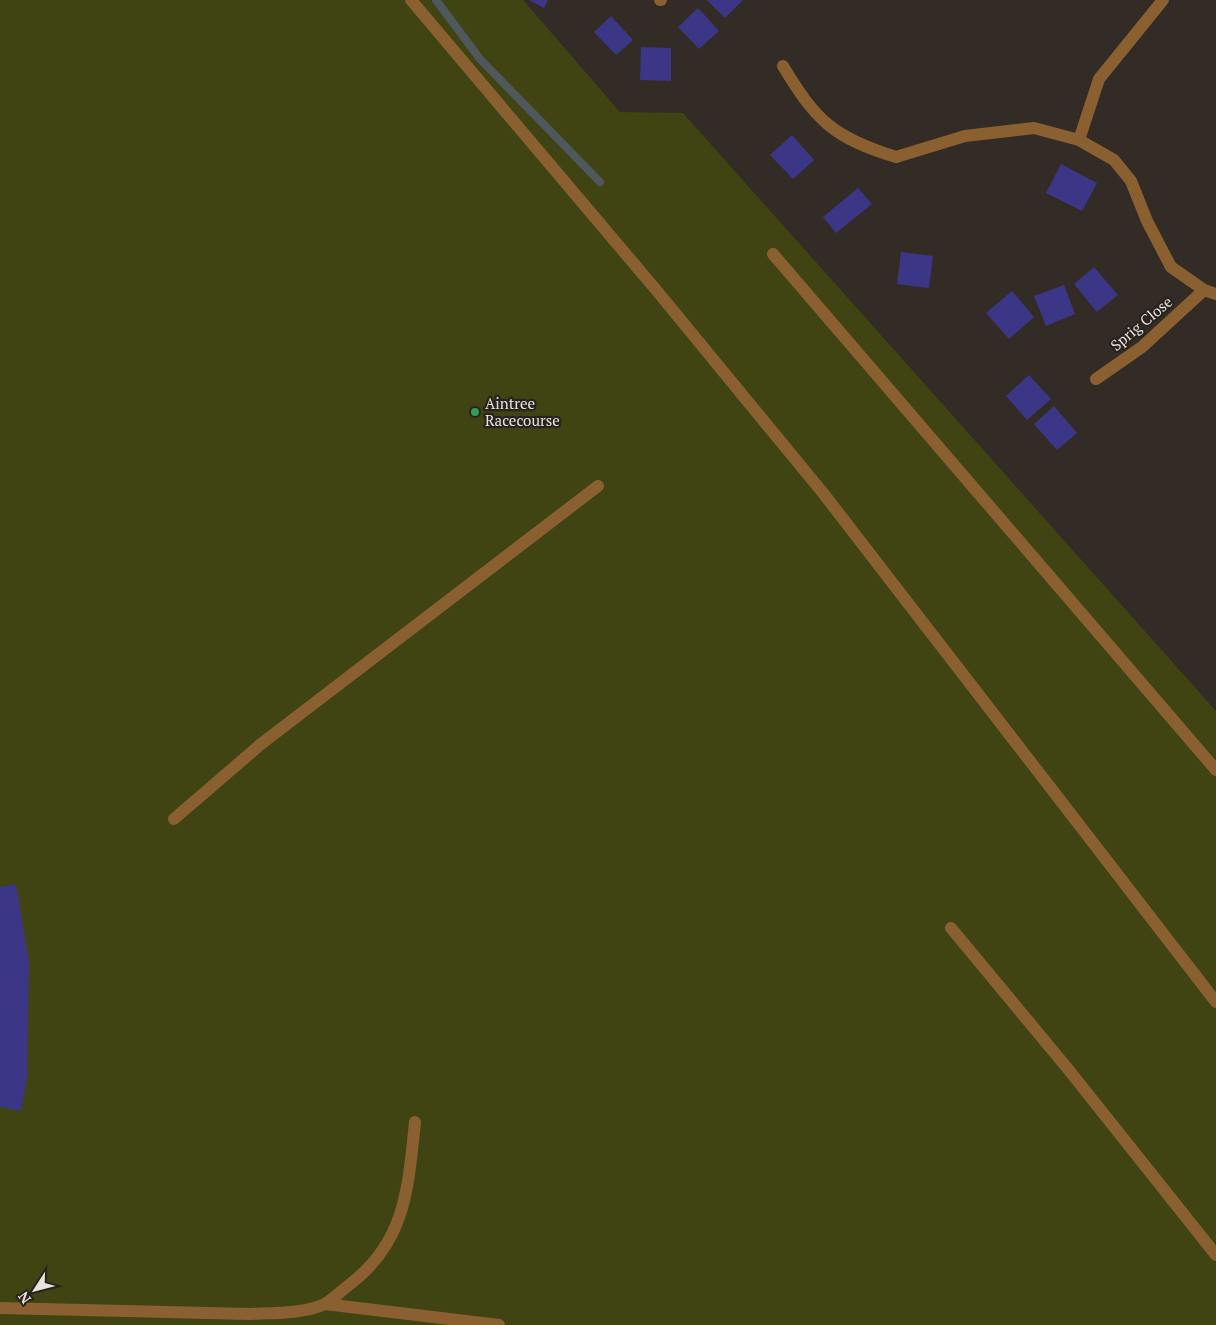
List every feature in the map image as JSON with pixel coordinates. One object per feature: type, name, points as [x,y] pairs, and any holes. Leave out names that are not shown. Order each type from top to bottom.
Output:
[{"type":"street","points":[[411,0],[650,283],[823,493],[1216,1002]]},
{"type":"street","points":[[1078,140],[1099,79],[1163,0]]},
{"type":"street","points":[[783,66],[803,99],[822,121],[841,135],[864,146],[896,157],[965,136],[1034,128],[1078,140],[1114,160],[1131,181],[1147,221],[1171,267],[1210,292]]},
{"type":"street","points":[[773,254],[1216,770]]},
{"type":"street","name":"Sprig Close","points":[[1096,380],[1142,347],[1210,292]]},
{"type":"street","points":[[174,819],[261,744],[598,486]]},
{"type":"street","points":[[951,928],[1068,1069],[1216,1255]]},
{"type":"street","points":[[325,1304],[364,1274],[380,1256],[391,1238],[400,1219],[406,1196],[415,1122]]},
{"type":"street","points":[[0,1308],[250,1314],[291,1312],[325,1304],[499,1325]]},
{"type":"green space","name":"Aintree Racecourse","points":[[0,0],[523,0],[620,112],[683,113],[1216,711],[1216,1325],[0,1325]]},
{"type":"building","points":[[529,0],[548,0],[544,8]]},
{"type":"building","points":[[707,0],[743,0],[725,18]]},
{"type":"building","points":[[698,8],[719,31],[699,49],[678,27]]},
{"type":"building","points":[[611,16],[633,40],[616,55],[594,32]]},
{"type":"building","points":[[641,47],[671,48],[671,81],[640,80]]},
{"type":"building","points":[[792,135],[814,160],[793,179],[770,155]]},
{"type":"building","points":[[1061,164],[1097,183],[1082,211],[1046,193]]},
{"type":"building","points":[[858,188],[872,204],[836,233],[823,217]]},
{"type":"building","points":[[901,252],[933,256],[929,288],[897,284]]},
{"type":"building","points":[[1094,267],[1118,295],[1097,312],[1074,284]]},
{"type":"building","points":[[1064,285],[1075,314],[1046,326],[1034,296]]},
{"type":"building","points":[[1012,291],[1034,317],[1009,339],[986,313]]},
{"type":"building","points":[[1029,375],[1051,399],[1027,420],[1006,396]]},
{"type":"building","points":[[1054,406],[1077,433],[1057,450],[1034,424]]},
{"type":"building","points":[[16,884],[29,962],[27,1078],[21,1111],[0,1107],[0,887]]},
{"type":"waterway","points":[[436,0],[480,59],[600,182]]},
{"type":"place","name":"Aintree Racecourse","points":[[475,412]]}]
